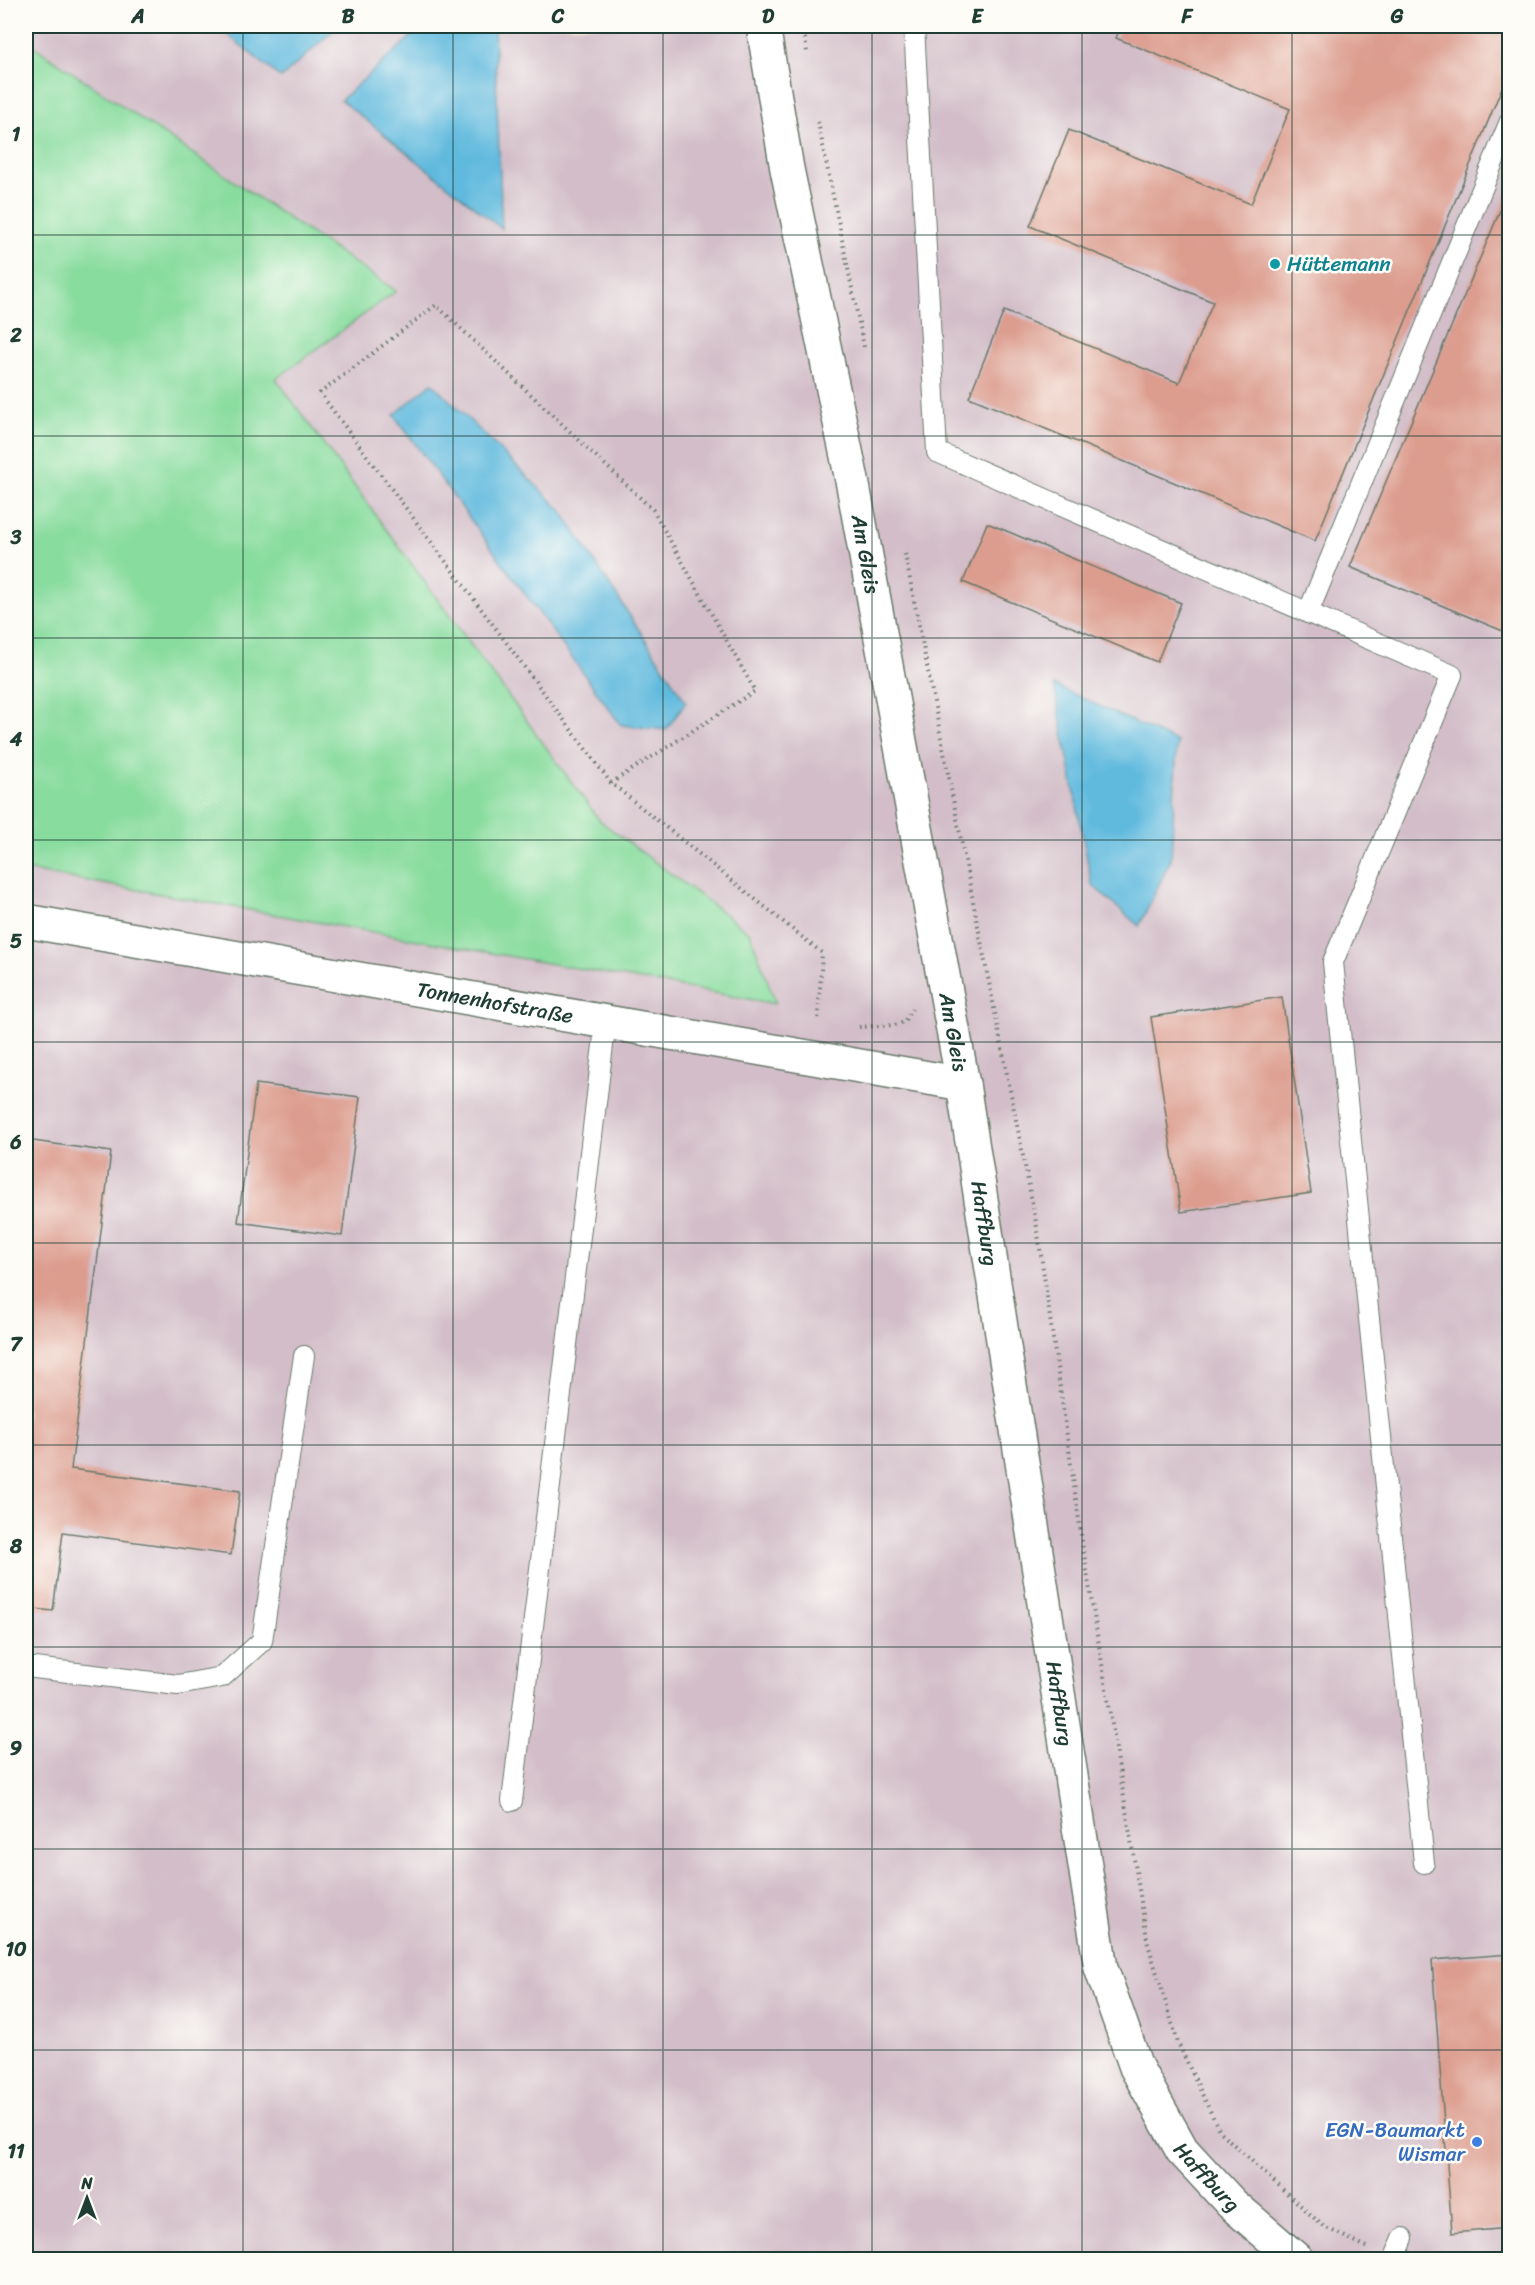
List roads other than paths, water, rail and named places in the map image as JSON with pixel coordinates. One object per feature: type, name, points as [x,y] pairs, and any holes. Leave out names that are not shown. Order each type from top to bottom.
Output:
[{"type":"street","name":"Am Gleis","points":[[763,26],[787,169],[854,492],[963,1084]]},
{"type":"street","name":"Tonnenhofstraße","points":[[26,921],[606,1020],[963,1084]]},
{"type":"street","name":"Haffburg","points":[[963,1084],[1101,1968],[1136,2067],[1182,2150],[1232,2204],[1297,2259]]},
{"type":"lane","points":[[914,26],[937,452],[1452,675],[1333,962],[1424,1863]]},
{"type":"lane","points":[[1308,613],[1509,121]]},
{"type":"lane","points":[[512,1802],[606,1020]]},
{"type":"lane","points":[[26,1667],[178,1685],[222,1677],[262,1641],[304,1356]]},
{"type":"lane","points":[[1394,2259],[1403,2238]]},
{"type":"water","points":[[217,26],[338,26],[281,78]]},
{"type":"water","points":[[423,26],[494,26],[502,229],[341,100]]},
{"type":"water","points":[[432,383],[561,510],[686,702],[666,730],[621,725],[394,415]]},
{"type":"water","points":[[1054,685],[1177,742],[1171,859],[1139,926],[1092,885]]},
{"type":"place","name":"Hüttemann","points":[[1275,264]]},
{"type":"place","name":"EGN-Baumarkt Wismar","points":[[1477,2142]]}]
